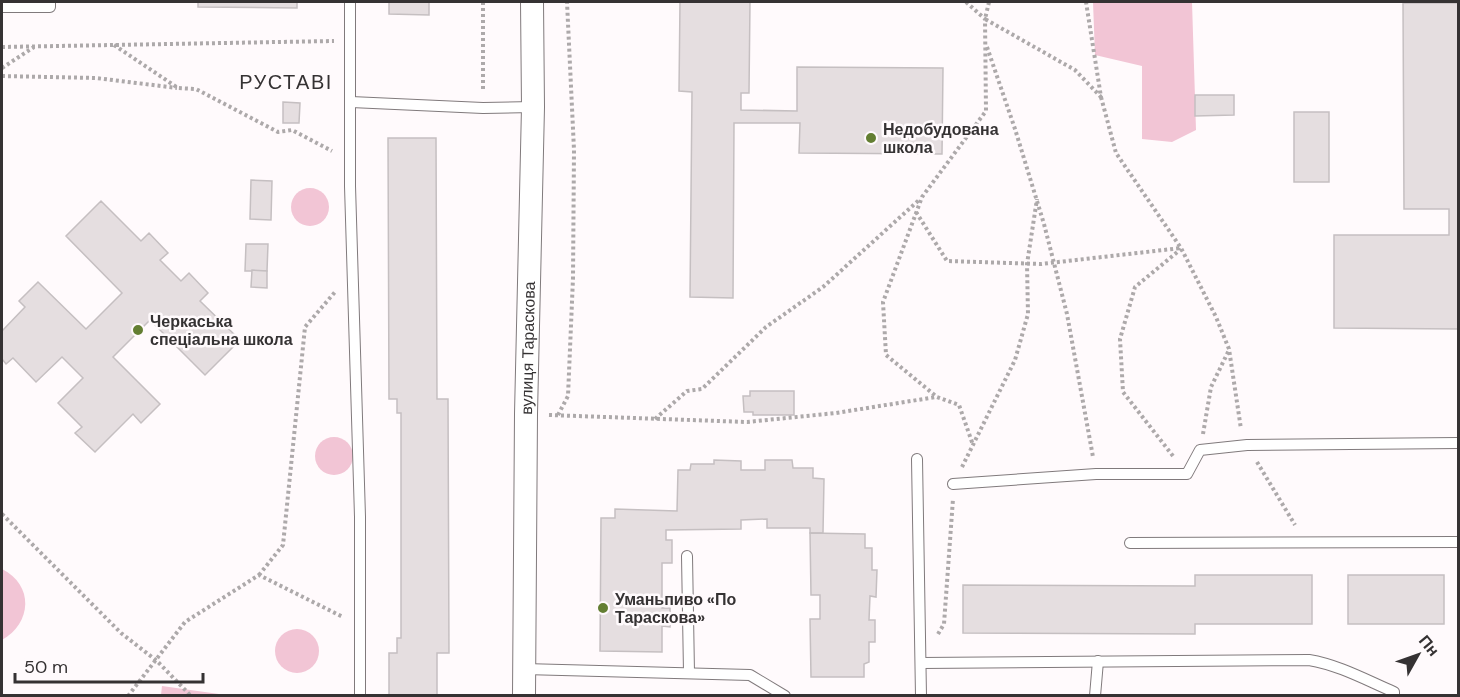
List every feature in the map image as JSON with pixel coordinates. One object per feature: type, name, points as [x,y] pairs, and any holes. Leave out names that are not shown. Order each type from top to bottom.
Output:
[{"type":"street","name":"вулиця Тараскова","points":[[524,696],[526,414],[533,107],[532,2]]},
{"type":"lane","points":[[2,7],[50,7],[50,2]]},
{"type":"lane","points":[[350,2],[352,272],[360,517],[360,696]]},
{"type":"lane","points":[[351,102],[483,108],[533,107]]},
{"type":"lane","points":[[953,484],[1096,474],[1187,474],[1200,450],[1247,445],[1458,443]]},
{"type":"lane","points":[[917,459],[921,696]]},
{"type":"lane","points":[[1130,543],[1458,542]]},
{"type":"lane","points":[[687,556],[689,674]]},
{"type":"lane","points":[[921,663],[1309,660],[1328,663],[1345,670],[1394,692],[1394,696]]},
{"type":"lane","points":[[1095,696],[1098,662]]},
{"type":"lane","points":[[524,669],[750,675],[785,696]]},
{"type":"path","points":[[483,2],[483,108]]},
{"type":"path","points":[[558,415],[568,396],[573,278],[574,150],[567,2]]},
{"type":"path","points":[[966,2],[985,19],[1076,70],[1101,97]]},
{"type":"path","points":[[655,419],[687,391],[702,389],[766,327],[823,287],[922,197],[986,111],[985,19],[989,2]]},
{"type":"path","points":[[1086,2],[1101,97],[1116,153],[1181,248],[1216,317],[1229,349],[1243,436],[1305,542]]},
{"type":"path","points":[[2,47],[351,41]]},
{"type":"path","points":[[985,43],[1036,199],[1068,314],[1078,383],[1096,474]]},
{"type":"path","points":[[114,45],[178,88]]},
{"type":"path","points":[[2,68],[35,47]]},
{"type":"path","points":[[2,76],[96,78],[196,89],[278,132],[292,130],[350,160]]},
{"type":"path","points":[[922,197],[884,302],[886,355],[937,397],[959,405],[973,445]]},
{"type":"path","points":[[921,663],[944,624],[953,484],[1015,360],[1028,314],[1027,264],[1036,199]]},
{"type":"path","points":[[916,212],[947,261],[1027,264],[1181,248]]},
{"type":"path","points":[[1181,248],[1135,287],[1120,339],[1123,392],[1187,474]]},
{"type":"path","points":[[128,696],[185,622],[259,574],[283,545],[305,327],[352,272]]},
{"type":"path","points":[[1200,450],[1210,387],[1229,349]]},
{"type":"path","points":[[526,414],[747,422],[836,413],[937,397]]},
{"type":"path","points":[[2,514],[121,633],[157,661],[191,696]]},
{"type":"path","points":[[259,574],[360,625]]},
{"type":"shaded area","points":[[1093,2],[1192,2],[1196,130],[1172,142],[1142,139],[1142,66],[1095,55]]},
{"type":"shaded area","points":[[310,188],[317,189],[323,194],[328,200],[328,214],[323,220],[317,225],[310,226],[303,225],[297,220],[292,214],[291,207],[292,200],[297,194],[303,189]]},
{"type":"shaded area","points":[[334,437],[347,443],[353,456],[347,469],[334,475],[321,469],[315,456],[321,443]]},
{"type":"shaded area","points":[[2,569],[20,584],[25,604],[24,614],[19,624],[2,640]]},
{"type":"shaded area","points":[[297,629],[312,636],[319,651],[312,666],[297,673],[282,666],[275,651],[282,636]]},
{"type":"shaded area","points":[[162,686],[226,695],[161,695]]},
{"type":"building","points":[[198,2],[297,2],[297,8],[198,7]]},
{"type":"building","points":[[389,2],[429,2],[429,15],[389,14]]},
{"type":"building","name":"Недобудована школа","points":[[680,2],[750,2],[749,93],[741,93],[741,110],[797,111],[797,67],[943,68],[942,154],[799,153],[800,123],[734,123],[733,298],[690,297],[692,92],[679,91]]},
{"type":"building","points":[[1403,3],[1458,3],[1458,329],[1334,328],[1334,235],[1449,235],[1449,209],[1404,209]]},
{"type":"building","points":[[1195,95],[1234,95],[1234,115],[1195,116]]},
{"type":"building","points":[[283,102],[300,103],[299,123],[283,123]]},
{"type":"building","points":[[1294,112],[1329,112],[1329,182],[1294,182]]},
{"type":"building","points":[[388,138],[436,138],[437,399],[448,399],[449,653],[437,653],[437,696],[389,696],[389,653],[397,653],[397,638],[401,638],[401,413],[397,413],[397,399],[389,399]]},
{"type":"building","points":[[251,180],[272,181],[271,220],[250,219]]},
{"type":"building","points":[[101,201],[141,241],[149,233],[168,253],[160,260],[181,281],[189,273],[208,293],[200,301],[240,340],[205,375],[150,320],[113,357],[160,404],[141,423],[133,414],[95,452],[75,433],[82,427],[58,403],[83,378],[62,357],[36,382],[13,358],[6,364],[2,359],[2,331],[25,307],[19,301],[38,282],[86,329],[122,293],[66,236]]},
{"type":"building","points":[[246,244],[268,244],[267,271],[245,271]]},
{"type":"building","points":[[252,270],[267,271],[267,288],[251,287]]},
{"type":"building","points":[[750,391],[794,391],[794,415],[753,415],[753,412],[744,412],[743,396],[750,396]]},
{"type":"building","points":[[714,460],[741,461],[741,470],[765,470],[765,460],[792,460],[793,468],[813,468],[813,478],[824,479],[823,533],[810,533],[810,528],[767,528],[767,519],[741,520],[741,529],[666,530],[666,540],[672,540],[672,563],[662,563],[662,608],[670,608],[670,627],[662,626],[662,652],[600,651],[601,518],[615,518],[615,509],[677,511],[678,470],[690,470],[691,464],[714,464]]},
{"type":"building","points":[[810,533],[865,534],[865,548],[872,548],[872,570],[877,570],[876,597],[870,596],[869,620],[875,620],[875,642],[869,642],[869,662],[864,664],[864,677],[811,677],[810,619],[820,619],[820,595],[811,595]]},
{"type":"building","points":[[1195,575],[1312,575],[1312,624],[1195,624],[1195,634],[963,633],[963,585],[1195,586]]},
{"type":"building","points":[[1348,575],[1444,575],[1444,624],[1348,624]]},
{"type":"place","name":"Недобудована школа","points":[[871,138]]},
{"type":"place","name":"Черкаська спеціальна школа","points":[[138,330]]},
{"type":"place","name":"Уманьпиво «По Тараскова»","points":[[603,608]]},
{"type":"district","name":"РУСТАВІ","points":[[286,82]]}]
